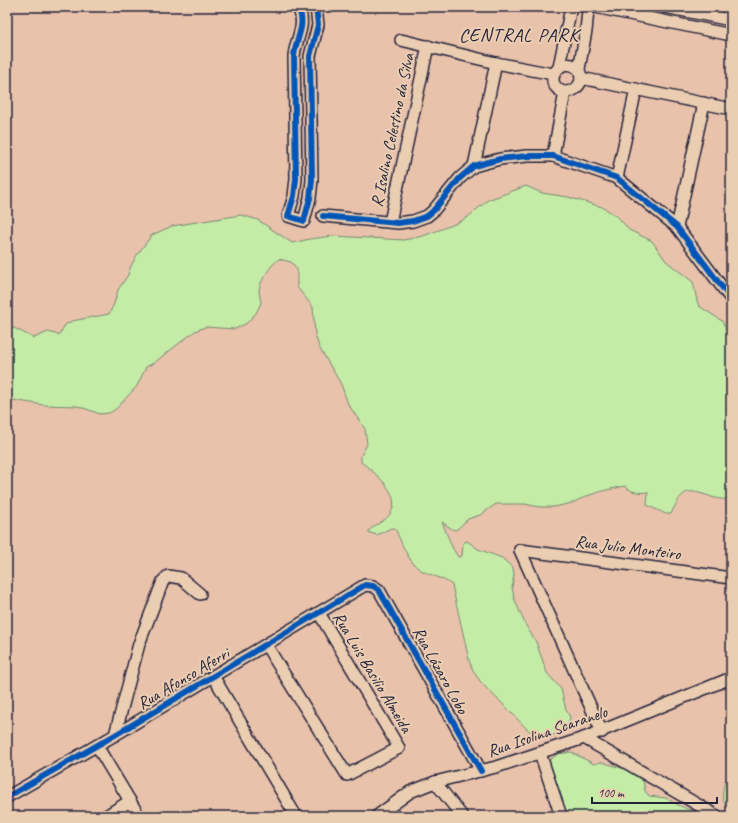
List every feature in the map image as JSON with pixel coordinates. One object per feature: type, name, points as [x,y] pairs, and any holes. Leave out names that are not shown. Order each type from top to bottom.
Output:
[{"type":"street","points":[[298,7],[301,14],[302,24],[294,56],[296,179],[294,196],[288,216],[304,221],[310,198],[312,180],[310,56],[318,25],[316,7]]},
{"type":"street","points":[[592,8],[586,31],[579,86],[573,91],[565,92],[558,89],[554,82],[573,7],[582,11],[592,8],[731,35]]},
{"type":"street","points":[[665,7],[731,20]]},
{"type":"street","points":[[401,40],[496,63],[556,71],[565,64],[572,65],[580,74],[636,89],[731,109]]},
{"type":"street","name":"R Isalino Celestino da Silva","points":[[390,222],[428,46]]},
{"type":"street","points":[[474,166],[496,63]]},
{"type":"street","points":[[617,178],[636,89]]},
{"type":"street","points":[[553,156],[565,92]]},
{"type":"street","points":[[677,227],[704,103]]},
{"type":"street","points":[[323,216],[405,223],[427,216],[438,206],[460,178],[474,166],[526,156],[553,156],[617,178],[677,227],[730,294]]},
{"type":"street","name":"Rua Julio Monteiro","points":[[602,732],[520,550],[731,576]]},
{"type":"street","points":[[115,735],[139,644],[163,581],[168,576],[182,578],[200,594]]},
{"type":"street","name":"Rua Afonso Aferri","points":[[7,797],[97,746],[365,585],[373,586]]},
{"type":"street","name":"Rua Lázaro Lobo","points":[[373,586],[379,590],[481,771]]},
{"type":"street","name":"Rua Luis Basilio Almeida","points":[[266,645],[346,775],[399,748],[319,613]]},
{"type":"street","points":[[214,676],[296,816]]},
{"type":"street","name":"Rua Isolina Scaranelo","points":[[377,816],[389,813],[410,792],[436,782],[481,771],[602,732],[731,678]]},
{"type":"street","points":[[584,738],[717,816]]},
{"type":"street","points":[[97,746],[139,816]]},
{"type":"street","points":[[540,752],[561,816]]},
{"type":"street","points":[[436,782],[462,816]]},
{"type":"street","points":[[106,816],[130,801]]},
{"type":"green space","points":[[526,186],[542,193],[568,197],[602,207],[617,216],[629,230],[652,241],[666,261],[693,282],[699,306],[722,321],[725,327],[731,353],[731,498],[719,499],[699,493],[688,492],[680,498],[671,514],[666,514],[647,505],[648,492],[636,492],[625,486],[602,491],[572,503],[554,507],[539,507],[525,504],[496,504],[480,515],[468,519],[456,530],[442,522],[452,547],[458,557],[462,556],[463,543],[467,541],[478,549],[502,558],[513,568],[514,574],[512,587],[514,598],[525,624],[536,642],[547,673],[561,689],[566,710],[570,717],[566,728],[559,733],[548,736],[534,734],[523,725],[479,680],[470,662],[452,585],[416,567],[405,551],[395,528],[391,528],[377,535],[368,532],[388,517],[393,507],[393,499],[386,485],[380,478],[361,462],[361,456],[367,444],[365,429],[348,404],[341,384],[319,347],[315,334],[313,307],[297,287],[297,269],[291,262],[279,259],[263,278],[259,293],[261,303],[256,313],[247,323],[235,329],[205,327],[195,331],[155,362],[146,367],[137,386],[116,409],[109,413],[100,414],[78,406],[44,405],[7,399],[7,329],[14,328],[34,338],[48,332],[59,335],[65,325],[72,321],[109,314],[118,290],[128,275],[137,255],[152,235],[172,226],[241,215],[258,220],[292,243],[333,236],[404,240],[423,236],[455,224],[468,217],[488,200]]},
{"type":"green space","points":[[571,752],[594,764],[601,762],[625,769],[643,781],[645,791],[649,796],[666,798],[704,816],[556,816],[546,763],[558,754]]},
{"type":"green space","points":[[731,771],[731,812],[724,803],[723,792],[725,781]]},
{"type":"cycle path","points":[[298,7],[301,26],[294,56],[296,179],[294,196],[288,216],[304,221],[310,198],[312,180],[310,56],[318,25],[316,7]]},
{"type":"cycle path","points":[[323,216],[398,223],[413,221],[427,216],[433,211],[460,178],[474,166],[500,159],[527,156],[553,156],[617,178],[677,227],[731,299]]},
{"type":"cycle path","points":[[7,797],[115,735],[365,585],[373,586],[379,590],[481,771]]},
{"type":"district","name":"CENTRAL PARK","points":[[519,34]]}]
